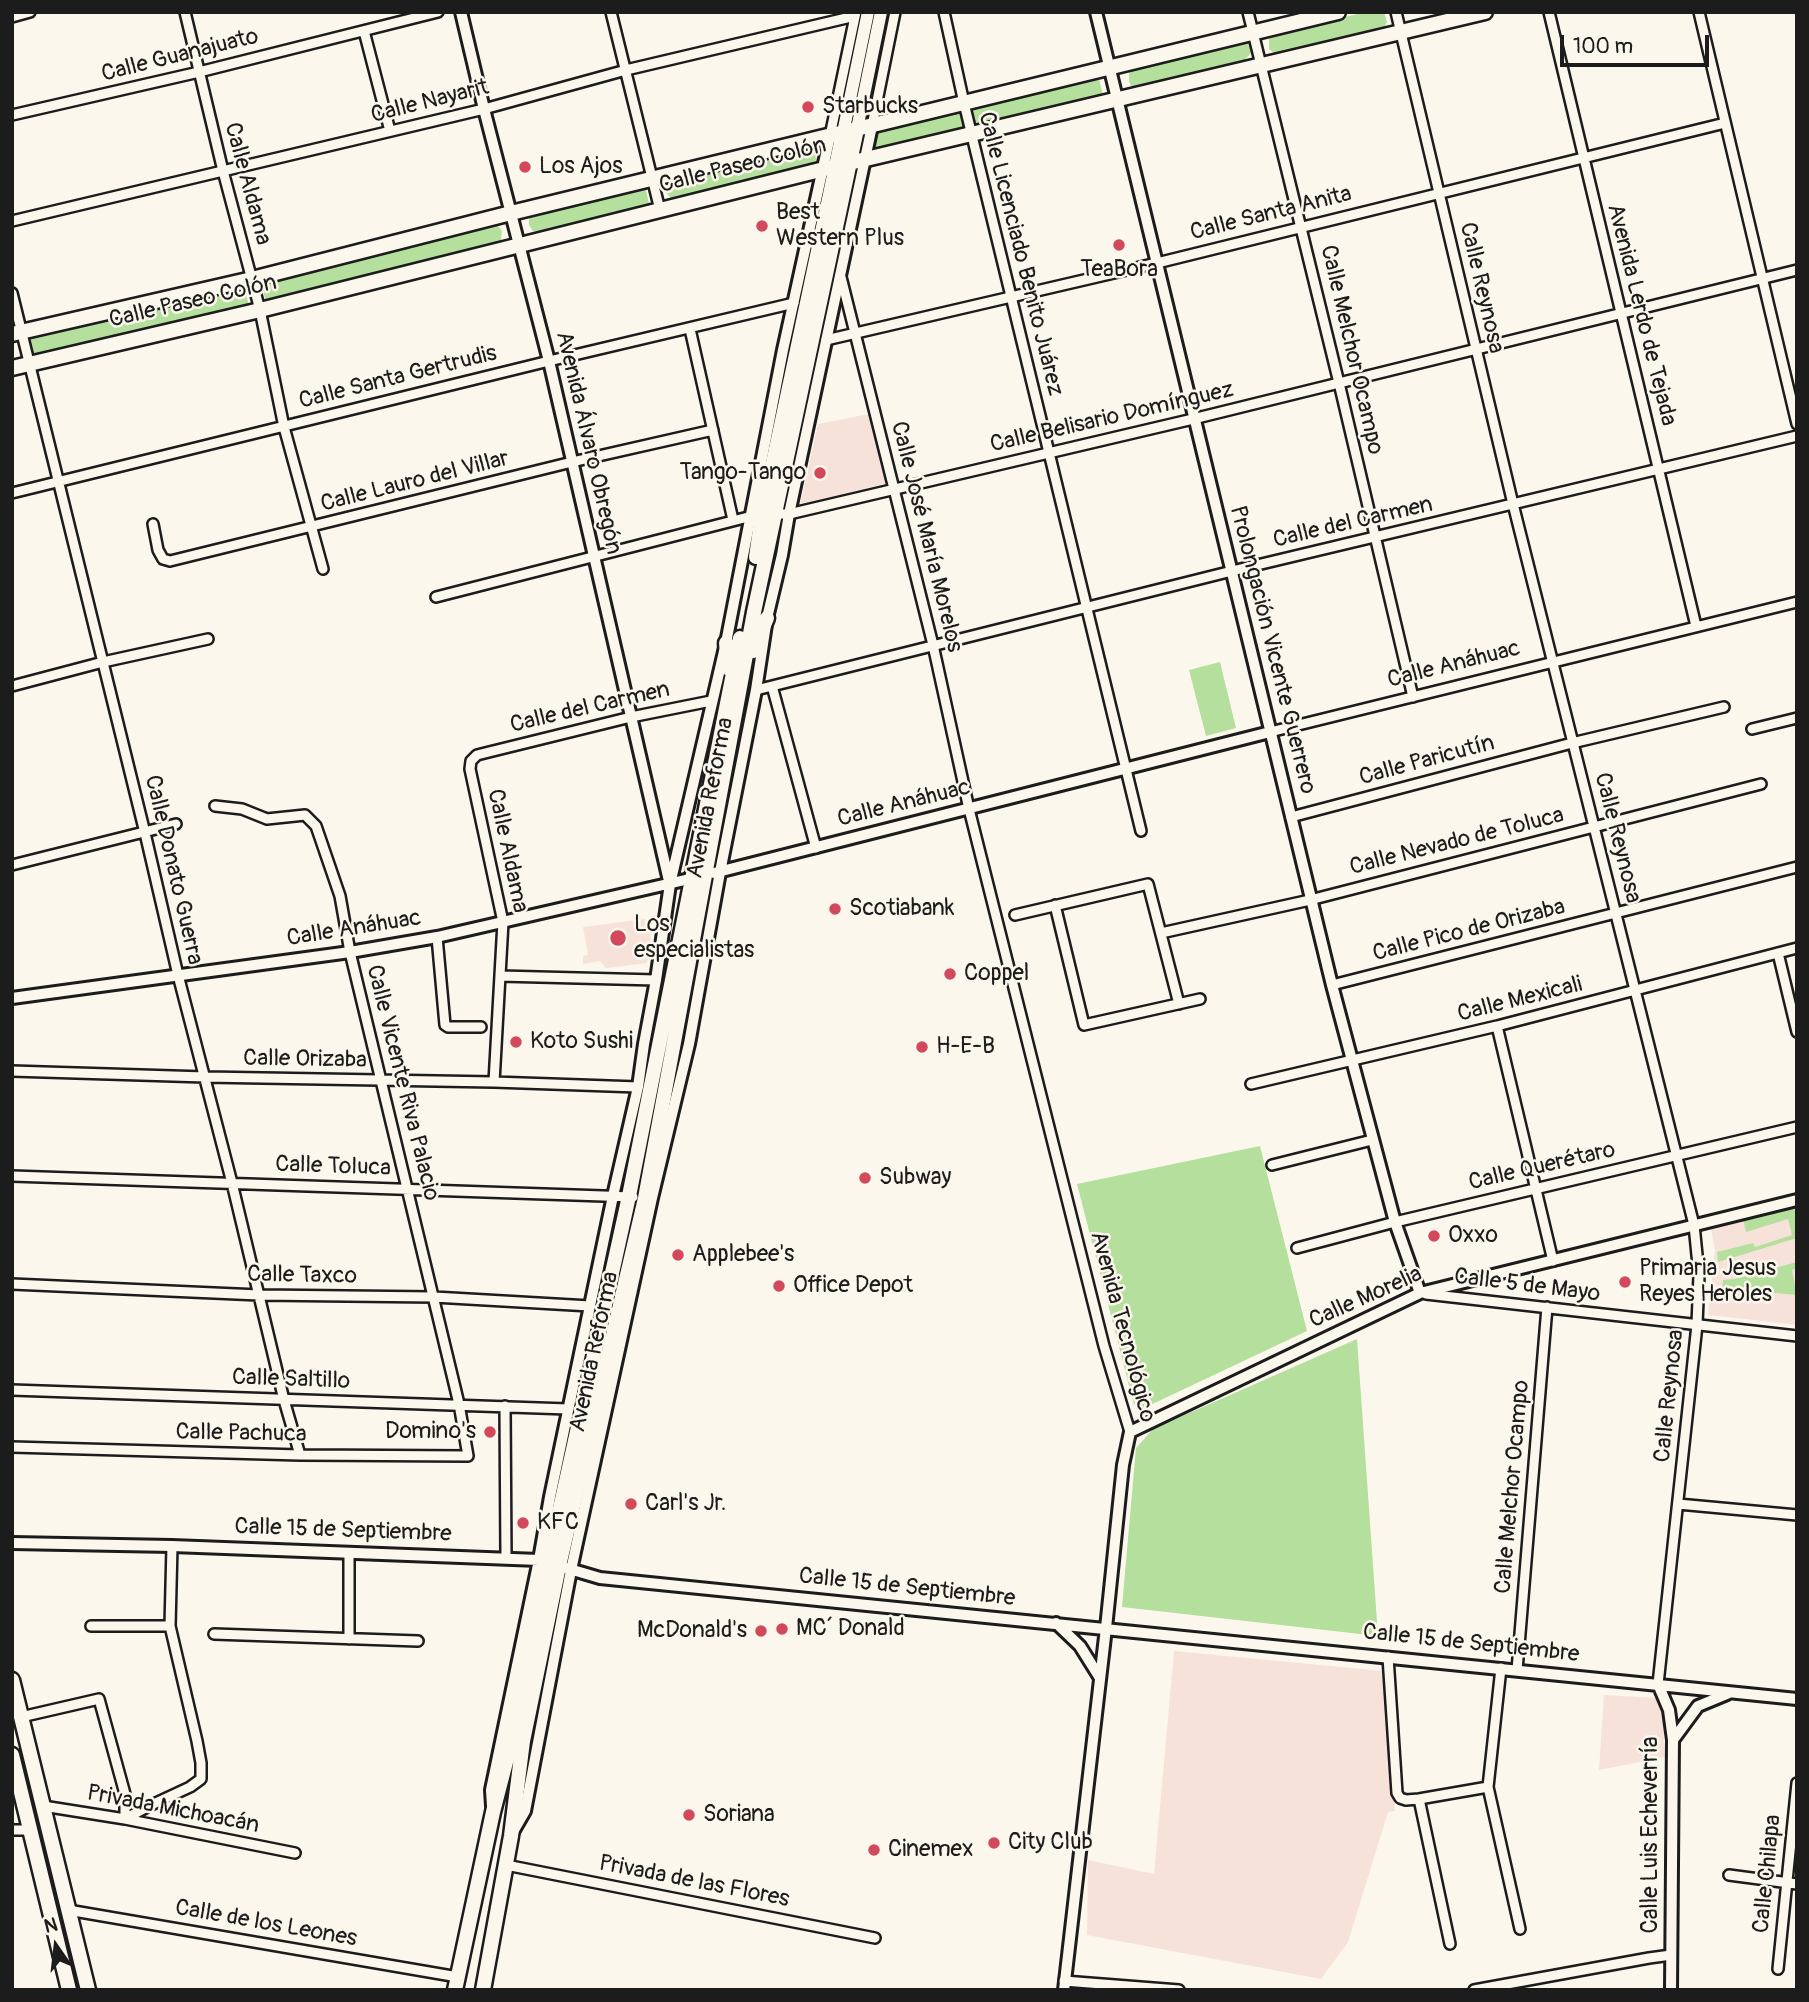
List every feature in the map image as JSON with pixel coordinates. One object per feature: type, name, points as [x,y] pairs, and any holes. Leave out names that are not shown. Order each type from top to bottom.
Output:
[{"type":"main road","name":"Avenida Reforma","points":[[850,131],[868,12]]},
{"type":"main road","name":"Avenida Reforma","points":[[484,1990],[554,1565],[656,1058],[698,877],[837,166],[850,131],[881,12]]},
{"type":"main road","name":"Calle Paseo Colón","points":[[17,333],[252,279],[511,213],[1338,12]]},
{"type":"main road","name":"Calle Paseo Colón","points":[[12,368],[260,310],[837,166],[1485,12]]},
{"type":"main road","points":[[737,678],[767,618]]},
{"type":"main road","points":[[726,643],[737,678]]},
{"type":"main road","name":"Avenida Reforma","points":[[456,1983],[493,1812],[648,1198],[698,877]]},
{"type":"main road","points":[[638,1087],[648,1075],[656,1058]]},
{"type":"main road","points":[[12,1680],[88,1990]]},
{"type":"main road","points":[[12,1755],[69,1990]]},
{"type":"street","points":[[12,17],[30,12]]},
{"type":"street","name":"Calle Aldama","points":[[184,12],[260,310],[284,427],[323,569]]},
{"type":"street","name":"Calle Guanajuato","points":[[12,116],[438,12]]},
{"type":"street","name":"Avenida Álvaro Obregón","points":[[461,12],[548,361],[670,884]]},
{"type":"street","points":[[611,12],[660,210]]},
{"type":"street","name":"Avenida Reforma","points":[[648,1198],[689,1044],[756,690],[767,618],[782,555],[769,514],[783,350],[794,303],[837,166],[895,12]]},
{"type":"street","name":"Calle Licenciado Benito Juárez","points":[[944,12],[1010,296],[1141,831]]},
{"type":"street","name":"Prolongación Vicente Guerrero","points":[[1096,12],[1310,900],[1372,1140],[1395,1222],[1420,1293]]},
{"type":"street","name":"Calle Melchor Ocampo","points":[[1248,12],[1413,697]]},
{"type":"street","name":"Calle Reynosa","points":[[1396,12],[1513,504],[1694,1225],[1699,1275],[1697,1325],[1658,1684]]},
{"type":"street","name":"Avenida Lerdo de Tejada","points":[[1549,12],[1696,626]]},
{"type":"street","points":[[1699,12],[1797,424]]},
{"type":"street","name":"Calle Nayarit","points":[[12,221],[484,109],[625,70],[855,14]]},
{"type":"street","name":"Avenida Reforma","points":[[554,1565],[568,1409],[612,1196],[638,1087],[670,884],[726,643],[826,340],[866,160],[850,131],[855,14]]},
{"type":"street","points":[[364,30],[390,131]]},
{"type":"street","name":"Calle Santa Anita","points":[[826,340],[1157,263],[1725,123]]},
{"type":"street","name":"Calle Belisario Domínguez","points":[[436,597],[733,520],[895,489],[1193,419],[1797,270]]},
{"type":"street","name":"Calle José María Morelos","points":[[840,275],[933,645],[968,809]]},
{"type":"street","name":"Calle Donato Guerra","points":[[12,293],[17,333],[30,363],[178,975],[300,1455]]},
{"type":"street","name":"Calle Santa Gertrudis","points":[[12,493],[794,303]]},
{"type":"street","points":[[690,329],[733,520]]},
{"type":"street","name":"Calle Lauro del Villar","points":[[153,524],[163,559],[170,561],[713,430]]},
{"type":"street","name":"Calle del Carmen","points":[[756,690],[1232,571],[1797,436]]},
{"type":"street","name":"Calle Anáhuac","points":[[12,998],[350,952],[437,937],[720,872],[1797,602]]},
{"type":"street","points":[[12,686],[103,662],[208,639]]},
{"type":"street","points":[[772,686],[816,848]]},
{"type":"street","name":"Calle del Carmen","points":[[477,755],[631,717],[711,701]]},
{"type":"street","name":"Calle Paricutín","points":[[1291,817],[1572,743],[1724,707]]},
{"type":"street","points":[[1752,729],[1797,718]]},
{"type":"street","name":"Calle Aldama","points":[[477,755],[471,761],[470,769],[503,922],[494,1082]]},
{"type":"street","name":"Calle Nevado de Toluca","points":[[1161,933],[1310,900],[1761,784]]},
{"type":"street","name":"Calle Vicente Riva Palacio","points":[[215,806],[242,809],[267,819],[304,815],[316,826],[340,895],[350,952],[434,1297],[468,1456]]},
{"type":"street","name":"Avenida Tecnológico","points":[[968,809],[1104,1346],[1130,1432],[1123,1465],[1101,1678],[1064,1985]]},
{"type":"street","points":[[12,866],[176,824]]},
{"type":"street","name":"Calle Pico de Orizaba","points":[[1332,985],[1797,867]]},
{"type":"street","points":[[1015,915],[1148,884],[1179,1004]]},
{"type":"street","points":[[1055,905],[1084,1025],[1200,999]]},
{"type":"street","points":[[437,937],[445,1025],[481,1027]]},
{"type":"street","name":"Calle Mexicali","points":[[1251,1084],[1497,1026],[1797,948]]},
{"type":"street","points":[[1778,953],[1797,1032]]},
{"type":"street","points":[[500,976],[656,980]]},
{"type":"street","points":[[1497,1026],[1553,1261]]},
{"type":"street","name":"Calle Orizaba","points":[[12,1071],[638,1087]]},
{"type":"street","name":"Calle Querétaro","points":[[1297,1248],[1395,1222],[1797,1127]]},
{"type":"street","points":[[1272,1166],[1372,1140]]},
{"type":"street","name":"Calle Toluca","points":[[12,1176],[648,1198]]},
{"type":"street","name":"Calle Morelia","points":[[1130,1432],[1420,1293],[1797,1199]]},
{"type":"street","name":"Calle Taxco","points":[[12,1284],[259,1295],[434,1297],[590,1306]]},
{"type":"street","name":"Calle 5 de Mayo","points":[[1420,1293],[1797,1336]]},
{"type":"street","name":"Calle Melchor Ocampo","points":[[1517,1670],[1547,1307]]},
{"type":"street","name":"Calle Saltillo","points":[[12,1390],[568,1409]]},
{"type":"street","points":[[505,1406],[506,1558]]},
{"type":"street","name":"Calle Pachuca","points":[[12,1447],[300,1455],[468,1456]]},
{"type":"street","points":[[1678,1504],[1797,1515]]},
{"type":"street","name":"Calle 15 de Septiembre","points":[[12,1543],[506,1558],[554,1565],[600,1578],[1797,1699]]},
{"type":"street","points":[[21,1717],[99,1699],[125,1794],[125,1819],[201,1779],[197,1741],[170,1626],[172,1546]]},
{"type":"street","points":[[349,1553],[349,1639]]},
{"type":"street","points":[[1056,1623],[1080,1646],[1101,1678]]},
{"type":"street","points":[[91,1626],[170,1626]]},
{"type":"street","points":[[214,1634],[418,1641]]},
{"type":"street","points":[[1388,1657],[1397,1793],[1400,1798],[1406,1801],[1488,1787]]},
{"type":"street","points":[[1501,1668],[1488,1787],[1520,1929]]},
{"type":"street","name":"Calle Luis Echeverría","points":[[1658,1684],[1669,1710],[1673,1741],[1671,1990]]},
{"type":"street","points":[[1673,1741],[1698,1706],[1733,1692]]},
{"type":"street","name":"Calle Chilapa","points":[[1777,1969],[1797,1783]]},
{"type":"street","points":[[1419,1799],[1450,1944]]},
{"type":"street","name":"Privada Michoacán","points":[[43,1806],[125,1819],[295,1853]]},
{"type":"street","points":[[12,1830],[30,1830]]},
{"type":"street","name":"Privada de las Flores","points":[[506,1865],[875,1938]]},
{"type":"street","points":[[1729,1875],[1797,1884]]},
{"type":"street","name":"Calle de los Leones","points":[[68,1910],[456,1983]]},
{"type":"street","points":[[1474,1990],[1671,1955]]},
{"type":"street","points":[[1064,1985],[1179,1990]]},
{"type":"shaded area","points":[[869,414],[887,483],[800,505],[818,424]]},
{"type":"shaded area","name":"Los especialistas","points":[[645,919],[646,927],[649,927],[652,950],[646,963],[606,968],[600,961],[583,964],[583,956],[588,955],[583,927]]},
{"type":"shaded area","points":[[1797,1205],[1797,1325],[1708,1315],[1715,1251],[1711,1229]]},
{"type":"shaded area","points":[[1174,1651],[1383,1671],[1395,1811],[1388,1812],[1348,1942],[1321,1979],[1087,1935],[1088,1860],[1154,1874]]},
{"type":"shaded area","points":[[1604,1695],[1658,1698],[1663,1721],[1665,1757],[1599,1770]]},
{"type":"green space","points":[[1366,12],[1384,12],[1387,22],[1381,31],[1280,55],[1269,49],[1269,39],[1275,34]]},
{"type":"green space","points":[[1246,40],[1251,46],[1251,53],[1242,63],[1138,88],[1131,86],[1129,81],[1129,73],[1135,67]]},
{"type":"green space","points":[[1099,79],[1104,99],[874,157],[878,130]]},
{"type":"green space","points":[[806,147],[815,152],[816,160],[813,165],[675,200],[666,193],[670,181]]},
{"type":"green space","points":[[645,187],[650,207],[541,233],[533,231],[529,225],[529,218],[535,213]]},
{"type":"green space","points":[[489,223],[497,225],[502,231],[501,240],[495,244],[266,303],[261,282]]},
{"type":"green space","points":[[244,286],[249,306],[33,361],[27,336]]},
{"type":"green space","points":[[1220,662],[1236,728],[1206,736],[1189,670]]},
{"type":"green space","points":[[1260,1146],[1307,1331],[1144,1408],[1134,1405],[1077,1184]]},
{"type":"green space","points":[[1797,1207],[1797,1238],[1718,1262],[1717,1252],[1753,1243],[1755,1247],[1792,1235],[1788,1219],[1746,1232],[1743,1219]]},
{"type":"green space","points":[[1797,1262],[1797,1268],[1792,1270],[1797,1295],[1722,1288],[1723,1280]]},
{"type":"green space","points":[[1357,1339],[1378,1636],[1122,1607],[1136,1448],[1153,1429]]},
{"type":"place","name":"Starbucks","points":[[808,107]]},
{"type":"place","name":"Los Ajos","points":[[525,167]]},
{"type":"place","name":"Best Western Plus","points":[[762,226]]},
{"type":"place","name":"TeaBora","points":[[1119,245]]},
{"type":"place","name":"Tango-Tango","points":[[820,473]]},
{"type":"place","name":"Scotiabank","points":[[835,909]]},
{"type":"place","name":"Los especialistas","points":[[618,938]]},
{"type":"place","name":"Coppel","points":[[950,974]]},
{"type":"place","name":"Koto Sushi","points":[[516,1042]]},
{"type":"place","name":"H-E-B","points":[[922,1047]]},
{"type":"place","name":"Subway","points":[[865,1178]]},
{"type":"place","name":"Oxxo","points":[[1434,1236]]},
{"type":"place","name":"Applebee's","points":[[678,1255]]},
{"type":"place","name":"Primaria Jesus Reyes Heroles","points":[[1625,1282]]},
{"type":"place","name":"Office Depot","points":[[779,1286]]},
{"type":"place","name":"Domino's","points":[[490,1432]]},
{"type":"place","name":"Carl's Jr.","points":[[631,1504]]},
{"type":"place","name":"KFC","points":[[523,1523]]},
{"type":"place","name":"MC´ Donald","points":[[782,1629]]},
{"type":"place","name":"McDonald's","points":[[761,1631]]},
{"type":"place","name":"Soriana","points":[[689,1815]]},
{"type":"place","name":"City Club","points":[[994,1843]]},
{"type":"place","name":"Cinemex","points":[[874,1850]]}]
